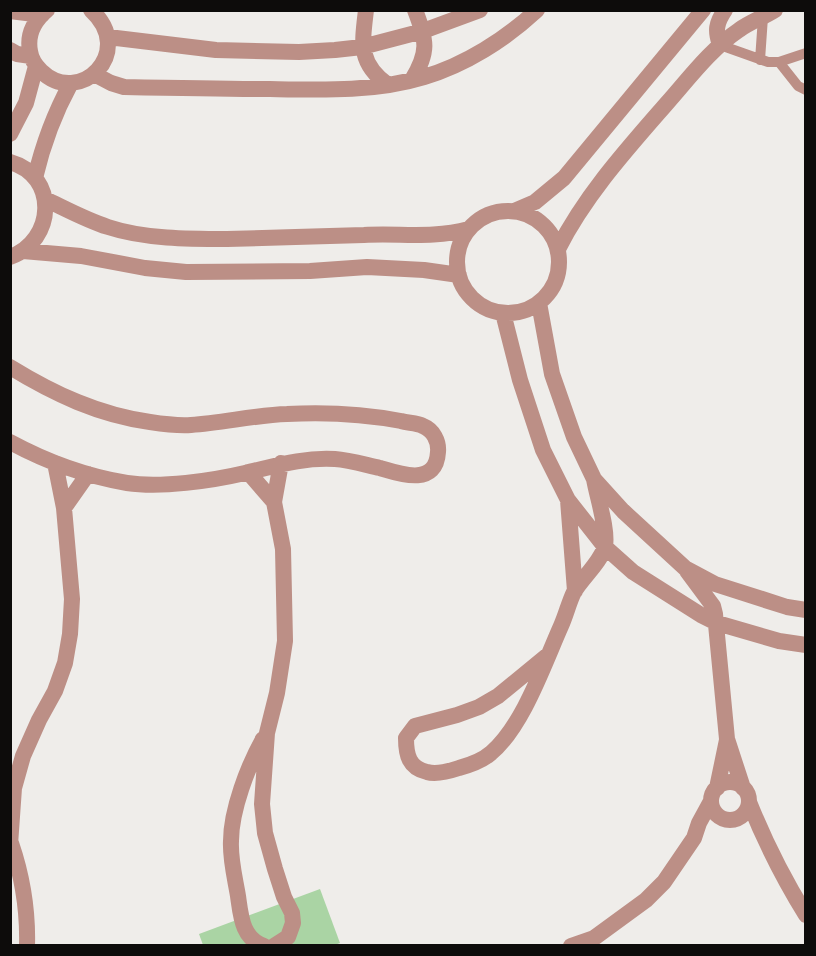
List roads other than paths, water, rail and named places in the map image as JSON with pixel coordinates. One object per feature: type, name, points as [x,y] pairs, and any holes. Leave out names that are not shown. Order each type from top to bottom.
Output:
[{"type":"street","points":[[10,10],[44,13]]},
{"type":"street","points":[[366,10],[362,47],[369,68],[388,85]]},
{"type":"street","points":[[412,80],[423,62],[423,31],[416,10]]},
{"type":"street","points":[[108,37],[216,50],[299,52],[362,47],[423,31],[480,10]]},
{"type":"street","points":[[94,74],[124,87],[331,90],[388,85],[426,77],[476,55],[523,24],[537,10]]},
{"type":"street","points":[[514,211],[535,202],[564,178],[703,10]]},
{"type":"street","points":[[720,45],[716,27],[725,10]]},
{"type":"street","points":[[44,13],[36,20],[31,31],[29,44],[34,61],[46,76],[58,82],[71,83],[94,74],[102,65],[107,54],[108,37],[99,13]]},
{"type":"street","points":[[558,249],[578,214],[624,154],[701,64],[740,29],[769,14]]},
{"type":"street","points":[[10,50],[34,61]]},
{"type":"street","points":[[10,134],[26,103],[34,61]]},
{"type":"street","points":[[34,178],[44,141],[71,83]]},
{"type":"street","points":[[10,162],[26,170],[34,178],[41,188],[46,211],[42,228],[33,244],[17,254]]},
{"type":"street","points":[[45,199],[110,228],[188,239],[308,238],[366,234],[425,236],[469,229]]},
{"type":"street","points":[[514,211],[531,216],[546,227],[558,249],[559,273],[548,295],[538,303],[522,311],[503,313],[486,307],[471,297],[463,287],[457,263],[458,251],[469,229],[489,214],[514,211]]},
{"type":"street","points":[[17,254],[81,256],[145,268],[186,272],[310,271],[367,267],[424,270],[459,275]]},
{"type":"street","points":[[538,303],[552,374],[574,437],[594,479],[604,529],[605,547],[587,577],[575,591],[548,655],[520,716],[500,744],[490,754],[473,764],[451,771],[430,773],[416,768],[406,755],[406,738],[415,726],[479,707],[498,696],[548,655]]},
{"type":"street","points":[[503,313],[520,380],[543,450],[568,500],[605,547],[633,572],[692,610],[717,623],[779,641],[806,645]]},
{"type":"street","points":[[10,367],[67,399],[108,414],[150,422],[188,425],[285,414],[338,414],[382,418],[424,426],[433,433],[438,449],[435,465],[414,477],[336,459],[306,459],[189,483],[128,483],[55,464],[10,442]]},
{"type":"street","points":[[27,945],[28,928],[25,903],[11,844],[14,788],[39,720],[55,691],[65,663],[70,634],[72,599],[64,508],[55,464]]},
{"type":"street","points":[[274,945],[288,937],[293,923],[292,913],[281,887],[265,833],[262,804],[267,734],[277,693],[285,641],[283,549],[274,502],[281,464]]},
{"type":"street","points":[[248,472],[274,502]]},
{"type":"street","points":[[64,508],[88,474]]},
{"type":"street","points":[[594,479],[623,511],[685,568],[713,606],[717,623],[727,739],[764,842],[806,915]]},
{"type":"street","points":[[568,500],[575,591]]},
{"type":"street","points":[[685,568],[715,584],[787,607],[806,610]]},
{"type":"street","points":[[264,945],[253,942],[244,928],[231,840],[234,814],[255,754],[267,734]]},
{"type":"street","points":[[571,945],[591,942],[646,900],[664,882],[694,838],[714,794],[727,739]]},
{"type":"street","points":[[714,794],[730,782],[746,795]]},
{"type":"street","points":[[714,794],[716,814],[729,819],[764,842]]},
{"type":"street","points":[[694,838],[729,819],[742,815],[746,795]]},
{"type":"lane","points":[[760,60],[769,14]]},
{"type":"lane","points":[[720,45],[760,60],[779,62],[806,52]]},
{"type":"lane","points":[[779,62],[798,86],[806,90]]}]
